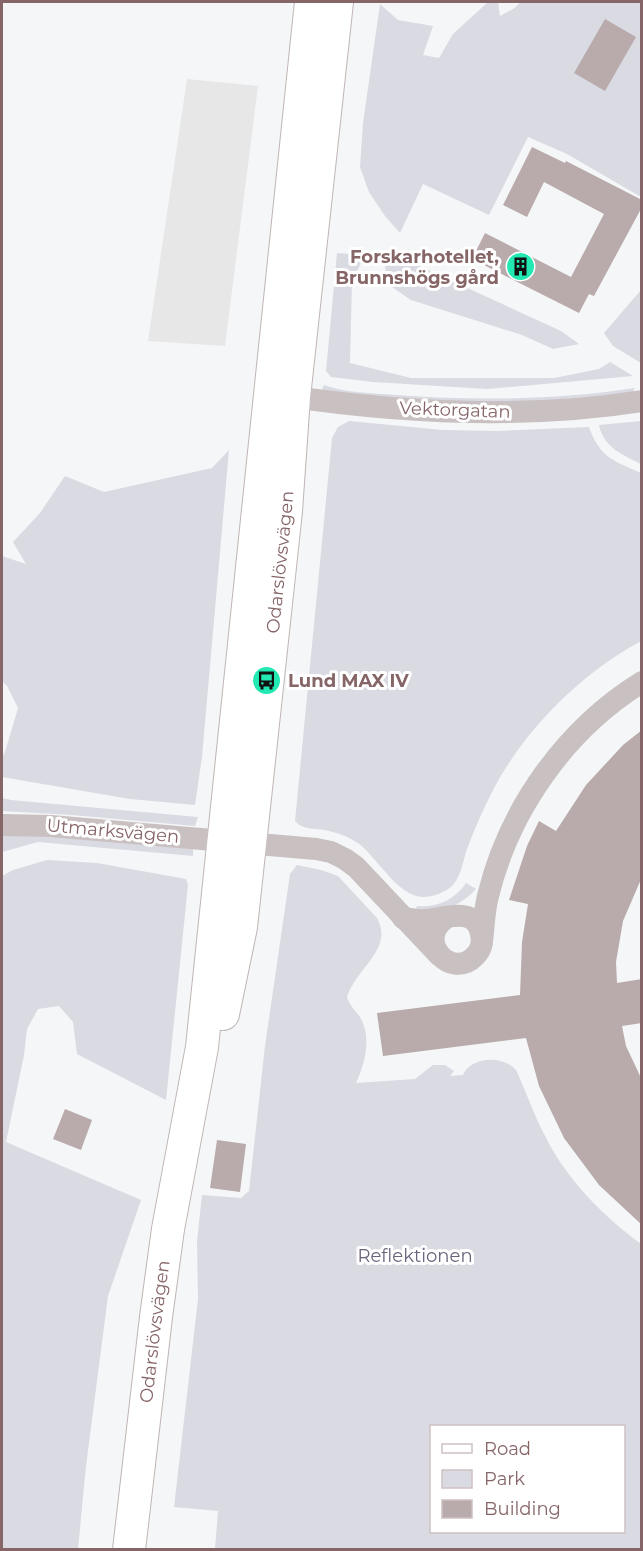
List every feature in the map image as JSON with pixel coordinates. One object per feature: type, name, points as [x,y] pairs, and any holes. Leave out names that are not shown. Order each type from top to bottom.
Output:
[{"type":"main road","name":"Odarslövsvägen","points":[[129,1550],[168,1229],[189,1115],[226,1005],[241,927],[237,842],[286,511],[281,395],[311,2]]},
{"type":"main road","name":"Odarslövsvägen","points":[[281,395],[337,2]]},
{"type":"street","name":"Vektorgatan","points":[[281,395],[424,411],[529,412],[606,407],[642,401]]},
{"type":"street","points":[[490,886],[477,900],[439,924],[433,937],[435,947],[439,955],[451,963],[465,962],[477,954],[482,941],[490,886],[516,822],[549,768],[582,729],[601,711],[642,682]]},
{"type":"street","name":"Utmarksvägen","points":[[2,825],[51,826],[316,849],[338,855],[356,867],[439,955]]},
{"type":"street","points":[[403,918],[423,920],[464,916],[476,923],[481,932],[482,941]]},
{"type":"shaded area","points":[[187,79],[258,86],[225,346],[148,341]]},
{"type":"green space","points":[[488,2],[498,2],[500,16],[521,2],[641,2],[641,197],[567,154],[528,137],[489,215],[423,184],[400,233],[385,216],[369,192],[360,167],[363,123],[380,4],[398,20],[433,26],[423,55],[439,58],[453,34]]},
{"type":"green space","points":[[337,253],[349,254],[361,263],[352,281],[350,363],[411,378],[554,378],[599,369],[610,362],[633,376],[487,389],[331,377],[326,371]]},
{"type":"green space","points":[[385,260],[415,264],[561,331],[579,344],[553,349],[522,335],[411,300],[386,283]]},
{"type":"green space","points":[[641,290],[641,363],[613,346],[604,333]]},
{"type":"green space","points":[[324,385],[341,390],[368,393],[486,399],[576,395],[635,388],[632,393],[499,405],[328,393],[322,389]]},
{"type":"green space","points":[[349,421],[443,430],[496,431],[589,427],[603,452],[641,473],[641,641],[596,670],[536,727],[504,771],[491,794],[472,835],[460,874],[446,891],[431,896],[414,895],[405,890],[358,843],[351,839],[333,832],[307,828],[295,821],[332,438],[338,427]]},
{"type":"green space","points":[[642,421],[641,464],[621,454],[610,445],[605,440],[599,425]]},
{"type":"green space","points":[[229,450],[202,757],[195,805],[130,799],[2,777],[2,757],[18,708],[2,681],[2,556],[26,564],[13,542],[40,513],[65,476],[104,492],[212,468]]},
{"type":"green space","points":[[2,798],[198,817],[195,826],[2,811]]},
{"type":"green space","points":[[25,831],[193,849],[193,856],[38,842],[2,852],[2,834]]},
{"type":"green space","points":[[47,860],[97,863],[186,879],[188,885],[166,1100],[77,1054],[73,1022],[59,1006],[38,1009],[27,1029],[24,1055],[6,1142],[141,1200],[108,1296],[86,1466],[78,1549],[2,1549],[2,876],[13,870]]},
{"type":"green space","name":"Reflektionen","points":[[297,865],[338,876],[377,918],[381,929],[378,949],[358,976],[347,997],[360,1017],[366,1033],[366,1050],[356,1083],[415,1079],[433,1065],[445,1065],[454,1071],[450,1076],[463,1075],[473,1064],[488,1060],[503,1062],[516,1070],[540,1126],[563,1166],[586,1195],[612,1221],[641,1244],[641,1549],[215,1549],[218,1511],[174,1507],[198,1299],[197,1241],[202,1195],[241,1198],[249,1191],[265,1046],[290,874]]},
{"type":"green space","points":[[466,883],[476,889],[449,908],[433,911],[416,909],[417,906],[431,906],[444,902],[462,889]]},
{"type":"building","points":[[605,19],[636,37],[605,91],[574,73]]},
{"type":"building","points":[[532,147],[565,163],[566,161],[642,200],[642,207],[594,296],[589,294],[579,313],[472,259],[485,233],[571,277],[604,214],[544,182],[527,217],[503,205]]},
{"type":"building","points":[[642,730],[642,877],[623,921],[616,962],[617,983],[642,979],[642,1023],[622,1026],[626,1046],[642,1080],[642,1225],[599,1185],[564,1138],[539,1086],[526,1038],[383,1056],[377,1013],[520,995],[522,942],[528,904],[509,900],[527,846],[539,821],[556,831],[586,785],[623,745]]},
{"type":"building","points":[[65,1109],[92,1120],[81,1150],[53,1139]]},
{"type":"building","points":[[217,1140],[246,1144],[240,1192],[210,1188]]},
{"type":"place","name":"Forskarhotellet, Brunnshögs gård","points":[[520,267]]},
{"type":"place","name":"Lund MAX IV","points":[[267,681]]}]
